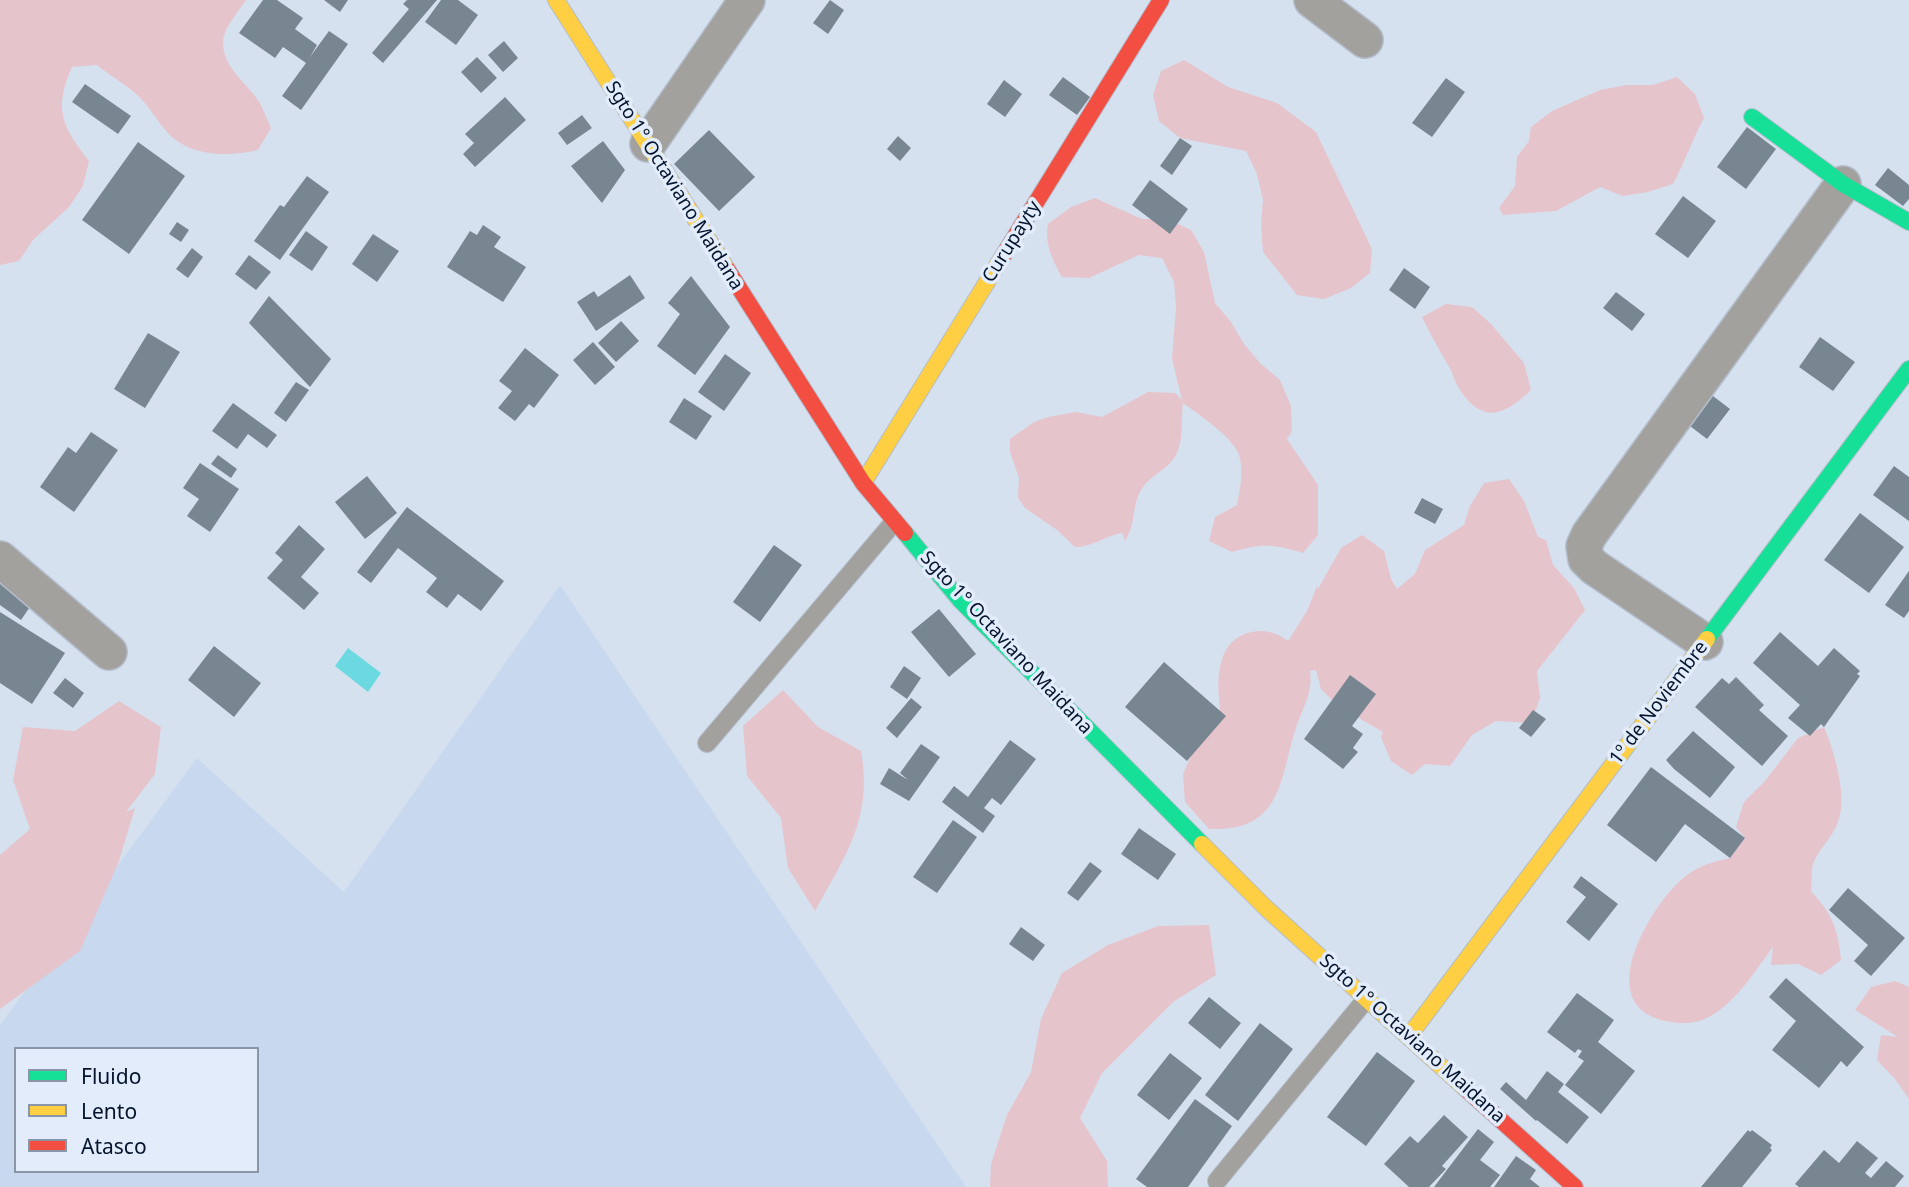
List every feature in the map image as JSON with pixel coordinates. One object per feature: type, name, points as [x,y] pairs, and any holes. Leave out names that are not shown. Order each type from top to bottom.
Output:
[{"type":"street","name":"Sgto 1° Octaviano Maidana","points":[[556,0],[863,483],[960,600],[1266,908],[1575,1187]]},
{"type":"street","points":[[648,144],[747,0]]},
{"type":"street","name":"Curupayty","points":[[863,483],[1161,0]]},
{"type":"street","points":[[1311,0],[1364,40]]},
{"type":"street","points":[[1752,117],[1843,184],[1909,222]]},
{"type":"street","points":[[1704,642],[1594,567],[1586,559],[1584,546],[1589,535],[1843,184]]},
{"type":"street","name":"1º de Noviembre","points":[[1409,1036],[1909,369]]},
{"type":"street","points":[[0,559],[109,652]]},
{"type":"lane","points":[[708,743],[894,522]]},
{"type":"lane","points":[[1217,1181],[1367,998]]},
{"type":"shaded area","points":[[0,0],[246,0],[225,32],[224,52],[232,68],[260,103],[271,128],[258,150],[234,154],[198,151],[176,140],[141,98],[97,65],[72,67],[63,94],[63,117],[72,137],[89,161],[83,186],[69,207],[33,240],[19,261],[0,265]]},
{"type":"shaded area","points":[[1184,60],[1228,87],[1277,103],[1316,132],[1372,249],[1370,273],[1351,288],[1324,299],[1297,295],[1263,252],[1263,200],[1257,174],[1246,151],[1180,138],[1159,121],[1153,95],[1161,71]]},
{"type":"shaded area","points":[[1677,77],[1695,94],[1704,118],[1673,184],[1623,196],[1600,187],[1556,211],[1503,215],[1499,208],[1515,186],[1517,157],[1529,141],[1531,127],[1552,111],[1600,90],[1627,85],[1653,85]]},
{"type":"shaded area","points":[[1095,198],[1142,219],[1167,219],[1191,230],[1204,252],[1215,303],[1260,363],[1280,380],[1291,406],[1292,431],[1287,439],[1318,485],[1318,535],[1303,553],[1268,546],[1232,552],[1209,541],[1215,517],[1237,505],[1241,480],[1239,455],[1230,441],[1214,426],[1183,403],[1178,451],[1169,464],[1141,490],[1125,541],[1122,533],[1075,547],[1057,530],[1025,508],[1018,498],[1019,478],[1010,452],[1010,439],[1034,422],[1076,412],[1102,417],[1148,392],[1175,393],[1182,400],[1172,359],[1176,307],[1174,282],[1162,258],[1139,255],[1089,278],[1062,277],[1053,258],[1048,245],[1048,224],[1071,207]]},
{"type":"shaded area","points":[[1446,304],[1472,307],[1491,324],[1524,363],[1531,390],[1521,399],[1503,410],[1486,412],[1477,408],[1460,390],[1422,317]]},
{"type":"shaded area","points":[[1509,479],[1524,501],[1538,537],[1546,540],[1553,565],[1574,588],[1585,610],[1537,671],[1540,698],[1531,723],[1496,721],[1472,735],[1450,766],[1425,764],[1412,775],[1391,761],[1381,737],[1383,732],[1338,706],[1321,689],[1316,670],[1310,671],[1308,697],[1275,796],[1266,810],[1253,821],[1234,827],[1209,829],[1185,802],[1183,774],[1194,750],[1221,716],[1220,666],[1230,644],[1239,637],[1257,631],[1271,632],[1288,641],[1341,548],[1362,535],[1384,551],[1391,579],[1397,589],[1415,574],[1425,550],[1464,525],[1470,506],[1484,483]]},
{"type":"shaded area","points":[[560,585],[966,1187],[0,1187],[0,1025],[197,758],[344,892]]},
{"type":"shaded area","points":[[783,690],[818,727],[861,751],[864,775],[860,816],[837,872],[815,911],[788,868],[781,818],[747,776],[743,726]]},
{"type":"shaded area","points":[[119,701],[161,727],[155,774],[126,812],[135,808],[119,861],[80,951],[0,1009],[0,855],[30,829],[13,780],[23,727],[75,731]]},
{"type":"shaded area","points":[[1824,727],[1841,787],[1841,812],[1836,827],[1813,864],[1811,891],[1833,922],[1841,960],[1821,975],[1798,964],[1771,965],[1773,947],[1733,998],[1724,1007],[1702,1020],[1671,1022],[1641,1010],[1631,994],[1630,974],[1634,953],[1656,910],[1669,892],[1693,871],[1730,858],[1745,838],[1736,827],[1744,802],[1765,781],[1798,738]]},
{"type":"shaded area","points":[[1209,925],[1216,975],[1173,1002],[1102,1073],[1080,1118],[1107,1161],[1108,1187],[990,1187],[991,1164],[1007,1115],[1031,1072],[1041,1019],[1062,973],[1108,945],[1158,926]]},
{"type":"shaded area","points":[[1895,981],[1909,987],[1909,1099],[1877,1060],[1881,1035],[1898,1037],[1855,1010],[1871,987]]},
{"type":"water","points":[[348,648],[381,673],[368,692],[335,666]]},
{"type":"building","points":[[263,0],[277,0],[303,18],[295,29],[317,45],[310,57],[329,31],[348,44],[301,110],[282,96],[306,63],[283,47],[275,58],[239,33]]},
{"type":"building","points":[[324,0],[348,0],[340,12]]},
{"type":"building","points":[[407,0],[437,0],[383,63],[372,53],[409,9],[403,4]]},
{"type":"building","points":[[441,0],[458,0],[478,15],[456,45],[425,22]]},
{"type":"building","points":[[830,0],[844,10],[828,34],[813,23]]},
{"type":"building","points":[[504,41],[518,58],[503,72],[488,55]]},
{"type":"building","points":[[477,57],[497,78],[481,93],[461,72]]},
{"type":"building","points":[[1063,77],[1090,97],[1077,115],[1049,95]]},
{"type":"building","points":[[1446,78],[1465,92],[1432,137],[1412,123]]},
{"type":"building","points":[[1004,80],[1022,94],[1005,117],[987,104]]},
{"type":"building","points":[[85,84],[131,116],[118,134],[72,102]]},
{"type":"building","points":[[505,97],[526,120],[475,167],[463,154],[474,143],[465,134]]},
{"type":"building","points":[[582,115],[592,128],[567,145],[558,133]]},
{"type":"building","points":[[1747,127],[1776,149],[1746,189],[1717,167]]},
{"type":"building","points":[[709,130],[755,177],[719,211],[674,164]]},
{"type":"building","points":[[898,136],[911,148],[900,161],[887,149]]},
{"type":"building","points":[[1180,138],[1192,146],[1172,175],[1160,166]]},
{"type":"building","points":[[603,141],[625,170],[602,203],[571,166]]},
{"type":"building","points":[[138,142],[185,176],[129,254],[82,220]]},
{"type":"building","points":[[1888,168],[1909,185],[1909,199],[1903,206],[1875,185]]},
{"type":"building","points":[[307,176],[329,192],[280,260],[254,241],[280,205],[284,207]]},
{"type":"building","points":[[1150,180],[1188,209],[1170,234],[1132,205]]},
{"type":"building","points":[[1683,196],[1716,221],[1688,258],[1655,234]]},
{"type":"building","points":[[177,222],[189,230],[181,242],[169,234]]},
{"type":"building","points":[[483,225],[501,237],[494,247],[526,267],[503,302],[447,267],[470,231],[477,235]]},
{"type":"building","points":[[306,231],[328,247],[312,271],[289,255]]},
{"type":"building","points":[[373,234],[399,251],[377,282],[352,264]]},
{"type":"building","points":[[192,248],[203,257],[188,278],[176,269]]},
{"type":"building","points":[[249,255],[271,272],[256,290],[235,274]]},
{"type":"building","points":[[1404,268],[1430,287],[1415,309],[1389,290]]},
{"type":"building","points":[[630,275],[645,298],[596,331],[577,302],[594,291],[598,297]]},
{"type":"building","points":[[691,276],[730,327],[695,375],[657,346],[680,314],[668,303]]},
{"type":"building","points":[[1616,292],[1645,314],[1632,331],[1603,308]]},
{"type":"building","points":[[269,296],[331,359],[310,387],[249,323]]},
{"type":"building","points":[[621,321],[639,341],[616,362],[598,343]]},
{"type":"building","points":[[148,333],[180,352],[145,408],[114,389]]},
{"type":"building","points":[[1820,337],[1855,362],[1833,391],[1799,367]]},
{"type":"building","points":[[593,342],[615,367],[595,385],[573,360]]},
{"type":"building","points":[[525,348],[559,375],[534,408],[529,404],[515,421],[498,408],[512,391],[499,381]]},
{"type":"building","points":[[725,354],[751,373],[724,411],[698,392]]},
{"type":"building","points":[[296,382],[309,390],[286,422],[274,413]]},
{"type":"building","points":[[1713,396],[1730,409],[1707,439],[1690,426]]},
{"type":"building","points":[[684,398],[712,416],[696,440],[669,422]]},
{"type":"building","points":[[233,403],[277,435],[267,448],[248,434],[237,449],[212,431]]},
{"type":"building","points":[[91,432],[118,450],[74,512],[40,487],[68,447],[76,453]]},
{"type":"building","points":[[218,455],[237,469],[231,478],[211,464]]},
{"type":"building","points":[[200,463],[239,489],[210,532],[187,516],[199,499],[183,488]]},
{"type":"building","points":[[1894,466],[1909,477],[1909,521],[1873,495]]},
{"type":"building","points":[[367,476],[397,513],[365,539],[335,502]]},
{"type":"building","points":[[1422,498],[1443,509],[1435,524],[1414,513]]},
{"type":"building","points":[[407,507],[504,581],[481,611],[458,594],[447,608],[426,592],[437,578],[398,548],[371,583],[357,572]]},
{"type":"building","points":[[1860,513],[1904,547],[1869,593],[1824,560]]},
{"type":"building","points":[[299,525],[325,549],[301,577],[319,593],[304,610],[267,578],[283,560],[275,553]]},
{"type":"building","points":[[774,545],[802,565],[760,622],[733,602]]},
{"type":"building","points":[[1909,571],[1909,611],[1904,618],[1885,605]]},
{"type":"building","points":[[6,573],[38,595],[21,620],[0,605],[0,582]]},
{"type":"building","points":[[939,609],[976,654],[949,677],[911,632]]},
{"type":"building","points":[[0,612],[65,653],[32,704],[0,683]]},
{"type":"building","points":[[1780,632],[1818,666],[1834,648],[1860,671],[1857,674],[1860,676],[1824,727],[1821,724],[1810,736],[1788,718],[1800,705],[1753,663]]},
{"type":"building","points":[[214,646],[261,683],[234,717],[188,680]]},
{"type":"building","points":[[1164,662],[1226,716],[1187,761],[1125,707]]},
{"type":"building","points":[[904,666],[921,678],[907,699],[890,687]]},
{"type":"building","points":[[1350,675],[1376,694],[1352,726],[1363,734],[1353,748],[1358,752],[1343,769],[1304,739]]},
{"type":"building","points":[[1736,677],[1764,705],[1759,710],[1788,736],[1762,766],[1695,707],[1722,678],[1729,684]]},
{"type":"building","points":[[65,678],[84,693],[73,708],[53,693]]},
{"type":"building","points":[[911,698],[922,707],[897,738],[886,728]]},
{"type":"building","points":[[1533,710],[1546,719],[1531,737],[1519,728]]},
{"type":"building","points":[[1693,731],[1735,767],[1710,798],[1666,760]]},
{"type":"building","points":[[1010,740],[1036,759],[1001,805],[992,798],[984,808],[995,816],[983,833],[942,802],[954,786],[968,797]]},
{"type":"building","points":[[921,744],[940,757],[909,801],[880,784],[889,768],[908,780],[900,773]]},
{"type":"building","points":[[1651,767],[1745,838],[1730,858],[1685,824],[1656,862],[1607,825]]},
{"type":"building","points":[[953,820],[977,837],[937,893],[913,877]]},
{"type":"building","points":[[1139,828],[1176,854],[1158,880],[1121,854]]},
{"type":"building","points":[[1090,862],[1102,871],[1078,901],[1067,893]]},
{"type":"building","points":[[1581,876],[1618,904],[1589,941],[1566,922],[1586,897],[1573,887]]},
{"type":"building","points":[[1848,888],[1905,938],[1871,976],[1854,961],[1868,945],[1829,910]]},
{"type":"building","points":[[1021,927],[1045,945],[1033,961],[1009,944]]},
{"type":"building","points":[[1786,978],[1864,1047],[1847,1067],[1841,1061],[1819,1088],[1772,1050],[1796,1021],[1769,997]]},
{"type":"building","points":[[1577,993],[1614,1020],[1598,1042],[1635,1071],[1601,1114],[1565,1085],[1584,1061],[1578,1057],[1582,1051],[1578,1049],[1575,1053],[1547,1032]]},
{"type":"building","points":[[1209,997],[1241,1023],[1220,1049],[1188,1023]]},
{"type":"building","points":[[1260,1023],[1293,1049],[1238,1121],[1205,1095]]},
{"type":"building","points":[[1377,1052],[1415,1081],[1366,1146],[1327,1117]]},
{"type":"building","points":[[1170,1053],[1202,1078],[1169,1120],[1137,1095]]},
{"type":"building","points":[[1547,1071],[1564,1084],[1558,1092],[1589,1117],[1567,1144],[1500,1089],[1506,1082],[1526,1100]]},
{"type":"building","points":[[1195,1099],[1232,1126],[1188,1187],[1147,1187],[1136,1179]]},
{"type":"building","points":[[1444,1115],[1468,1137],[1442,1166],[1446,1169],[1429,1187],[1409,1187],[1384,1164],[1410,1136],[1418,1143]]},
{"type":"building","points":[[1478,1129],[1494,1142],[1480,1160],[1500,1175],[1490,1187],[1434,1187]]},
{"type":"building","points":[[1748,1130],[1752,1130],[1772,1145],[1772,1150],[1742,1187],[1701,1187]]},
{"type":"building","points":[[1857,1141],[1878,1158],[1865,1173],[1871,1178],[1886,1161],[1904,1176],[1895,1187],[1799,1187],[1795,1184],[1824,1150],[1839,1163]]},
{"type":"building","points":[[1516,1156],[1536,1170],[1530,1179],[1540,1187],[1494,1187]]},
{"type":"traffic: fast","points":[[1752,117],[1843,184],[1909,222]]},
{"type":"traffic: fast","points":[[1707,639],[1909,369]]},
{"type":"traffic: fast","points":[[905,533],[960,600],[1202,844]]},
{"type":"traffic: slow","points":[[556,0],[727,269]]},
{"type":"traffic: slow","points":[[863,483],[1003,256]]},
{"type":"traffic: slow","points":[[1409,1036],[1707,639]]},
{"type":"traffic: slow","points":[[1202,844],[1266,908],[1465,1088]]},
{"type":"traffic: jam","points":[[1003,256],[1161,0]]},
{"type":"traffic: jam","points":[[727,269],[863,483],[905,533]]},
{"type":"traffic: jam","points":[[1465,1088],[1575,1187]]}]
